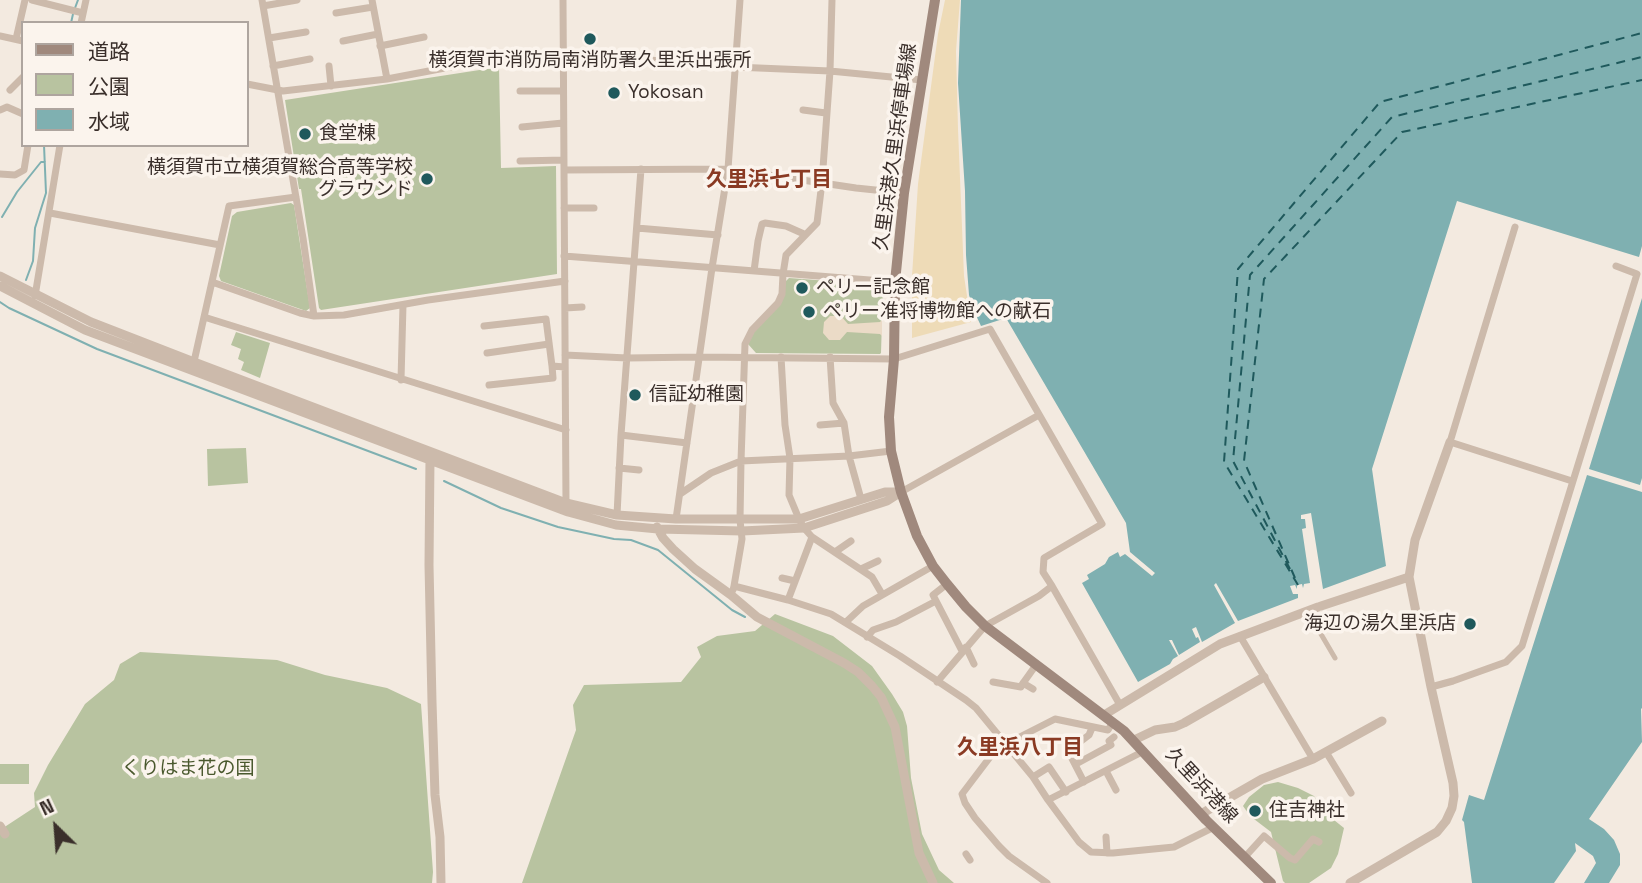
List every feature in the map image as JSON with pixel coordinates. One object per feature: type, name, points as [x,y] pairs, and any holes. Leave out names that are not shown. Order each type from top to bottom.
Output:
[{"type":"main road","name":"久里浜港久里浜停車場線","points":[[935,0],[904,193],[895,282],[894,359],[889,417],[891,451],[901,492],[917,536],[933,566],[947,584],[985,626],[1108,719]]},
{"type":"main road","name":"久里浜港線","points":[[1108,719],[1134,740],[1201,814],[1271,883]]},
{"type":"street","points":[[17,40],[25,0]]},
{"type":"street","points":[[32,0],[83,13]]},
{"type":"street","points":[[81,21],[86,0]]},
{"type":"street","points":[[297,0],[263,3],[314,316]]},
{"type":"street","points":[[563,0],[566,503]]},
{"type":"street","points":[[676,519],[728,169],[740,0]]},
{"type":"street","points":[[732,591],[742,531],[741,461],[747,339],[778,303],[782,294],[786,255],[817,223],[830,71],[832,0]]},
{"type":"street","points":[[336,13],[373,3],[387,79]]},
{"type":"street","points":[[269,38],[306,32]]},
{"type":"street","points":[[343,41],[378,34]]},
{"type":"street","points":[[0,36],[17,40]]},
{"type":"street","points":[[380,46],[424,37]]},
{"type":"street","points":[[0,43],[17,40]]},
{"type":"street","points":[[248,84],[283,91],[387,79],[492,59],[563,53],[922,80]]},
{"type":"street","points":[[274,66],[310,59]]},
{"type":"street","points":[[329,66],[331,86]]},
{"type":"street","points":[[10,90],[21,78]]},
{"type":"street","points":[[520,91],[563,91]]},
{"type":"street","points":[[0,110],[7,107],[21,113]]},
{"type":"street","points":[[803,110],[826,113]]},
{"type":"street","points":[[523,127],[564,123]]},
{"type":"street","points":[[0,174],[15,175],[24,170],[28,147]]},
{"type":"street","points":[[34,299],[60,147]]},
{"type":"street","points":[[520,161],[564,160]]},
{"type":"street","points":[[617,515],[641,169]]},
{"type":"street","points":[[564,170],[728,169],[904,193]]},
{"type":"street","points":[[193,366],[229,206],[296,197]]},
{"type":"street","points":[[564,208],[594,208]]},
{"type":"street","points":[[50,213],[220,245]]},
{"type":"street","points":[[754,271],[762,224],[786,226],[804,234]]},
{"type":"street","points":[[1350,883],[1437,832],[1452,808],[1453,783],[1409,578],[1415,540],[1450,442],[1515,227]]},
{"type":"street","points":[[637,229],[718,235]]},
{"type":"street","points":[[564,256],[895,282]]},
{"type":"street","points":[[1431,687],[1506,662],[1522,646],[1637,274],[1616,266]]},
{"type":"street","points":[[0,276],[34,299]]},
{"type":"street","points":[[212,282],[314,316],[344,315],[565,281]]},
{"type":"street","points":[[0,286],[193,366],[431,456],[568,512],[616,525],[742,531],[802,524],[887,501],[1039,415]]},
{"type":"street","points":[[401,380],[403,305]]},
{"type":"street","points":[[565,308],[582,307]]},
{"type":"street","points":[[204,317],[566,430]]},
{"type":"street","points":[[484,326],[546,319],[552,366],[553,378],[489,385]]},
{"type":"street","points":[[565,355],[627,358],[894,359],[990,329],[1102,524],[1044,558],[1043,572],[1120,705]]},
{"type":"street","points":[[487,353],[549,344]]},
{"type":"street","points":[[830,357],[833,403],[844,423],[849,456],[861,499]]},
{"type":"street","points":[[781,358],[790,458],[789,495],[802,524],[812,537],[872,577],[883,594]]},
{"type":"street","points":[[552,366],[565,367]]},
{"type":"street","points":[[820,425],[844,423]]},
{"type":"street","points":[[621,435],[687,443]]},
{"type":"street","points":[[1450,442],[1572,481]]},
{"type":"street","points":[[680,494],[711,473],[741,461],[849,456],[891,451]]},
{"type":"street","points":[[431,456],[566,503],[617,515],[654,519],[802,524],[861,499],[885,492],[901,492]]},
{"type":"street","points":[[431,456],[429,555],[432,702],[441,883]]},
{"type":"street","points":[[619,468],[639,470]]},
{"type":"street","points":[[654,519],[657,529],[673,549],[695,569],[732,591],[757,617],[768,624],[858,671],[881,697],[894,727],[919,853],[933,883]]},
{"type":"street","points":[[788,600],[812,537]]},
{"type":"street","points":[[835,552],[851,541]]},
{"type":"street","points":[[861,569],[878,561]]},
{"type":"street","points":[[846,622],[863,606],[933,566]]},
{"type":"street","points":[[782,578],[795,581]]},
{"type":"street","points":[[1047,883],[999,846],[975,818],[961,794],[1004,742],[1055,719],[1108,730],[1108,719],[1120,705],[1220,644],[1409,578]]},
{"type":"street","points":[[947,584],[933,595],[974,664]]},
{"type":"street","points":[[937,682],[985,626],[1052,586]]},
{"type":"street","points":[[732,591],[788,600],[831,614],[900,656],[976,708],[1033,777],[1079,842],[1091,852],[1174,847],[1214,827]]},
{"type":"street","points":[[867,636],[873,629],[896,622],[936,601]]},
{"type":"street","points":[[1318,629],[1335,658]]},
{"type":"street","points":[[1240,636],[1313,759]]},
{"type":"street","points":[[1020,687],[1036,666]]},
{"type":"street","points":[[1134,740],[1155,730],[1184,723],[1264,677]]},
{"type":"street","points":[[993,682],[1020,687]]},
{"type":"street","points":[[1020,687],[1023,683],[1033,689]]},
{"type":"street","points":[[1201,814],[1262,779],[1313,759],[1382,721]]},
{"type":"street","points":[[1084,782],[1068,751],[1089,735],[1092,728]]},
{"type":"street","points":[[1076,764],[1111,745],[1109,741],[1114,737]]},
{"type":"street","points":[[1048,800],[1144,751]]},
{"type":"street","points":[[1326,752],[1351,793]]},
{"type":"street","points":[[1033,777],[1049,767],[1066,792]]},
{"type":"street","points":[[1106,771],[1116,790]]},
{"type":"street","points":[[1244,858],[1264,836],[1295,860],[1313,839],[1319,842]]},
{"type":"street","points":[[1105,837],[1107,853]]},
{"type":"green space","name":"横須賀市立横須賀総合高等学校 グラウンド","points":[[499,67],[501,168],[556,166],[557,274],[321,310],[285,100]]},
{"type":"green space","points":[[291,203],[294,205],[310,308],[306,311],[221,281],[219,276],[232,216],[237,212]]},
{"type":"green space","points":[[789,278],[882,285],[881,353],[756,353],[748,344],[754,332],[780,305],[785,282]]},
{"type":"green space","points":[[236,332],[270,343],[260,378],[241,370],[244,362],[238,359],[241,349],[231,345]]},
{"type":"green space","points":[[246,448],[248,483],[208,486],[207,449]]},
{"type":"green space","points":[[775,614],[833,636],[872,666],[892,694],[903,712],[907,726],[911,778],[922,834],[939,870],[954,883],[522,883],[576,730],[573,705],[584,685],[681,682],[701,657],[697,647],[717,636],[755,631]]},
{"type":"green space","name":"くりはま花の国","points":[[140,652],[277,660],[325,675],[387,688],[421,704],[432,883],[0,883],[0,830],[35,807],[34,793],[85,704],[114,680],[120,664]]},
{"type":"green space","points":[[0,764],[29,764],[29,784],[0,784]]},
{"type":"green space","points":[[1278,782],[1314,796],[1324,812],[1344,828],[1338,854],[1331,868],[1309,883],[1283,881],[1271,832],[1250,816],[1243,806],[1249,797],[1264,785]]},
{"type":"sand","points":[[945,0],[960,0],[956,51],[958,129],[964,276],[971,322],[912,338],[912,276],[918,184]]},
{"type":"shaded area","points":[[830,316],[841,316],[848,324],[882,320],[882,336],[847,332],[840,340],[829,340],[823,333],[824,322]]},
{"type":"water","points":[[961,0],[1642,0],[1642,246],[1639,257],[1457,201],[1372,469],[1386,566],[1323,589],[1311,513],[1301,515],[1301,519],[1305,519],[1306,528],[1302,529],[1310,583],[1304,584],[1303,588],[1302,584],[1297,585],[1297,589],[1295,585],[1290,586],[1293,594],[1298,594],[1298,598],[1238,621],[1216,583],[1214,585],[1235,623],[1202,642],[1196,627],[1192,629],[1200,642],[1179,655],[1172,640],[1169,640],[1178,656],[1170,664],[1138,682],[1082,583],[1089,579],[1087,575],[1118,552],[1120,557],[1125,554],[1152,576],[1155,573],[1130,552],[1126,523],[1006,318],[981,326],[969,295],[958,83]]},
{"type":"water","points":[[1642,298],[1642,478],[1640,485],[1589,469]]},
{"type":"water","points":[[1587,475],[1642,492],[1642,742],[1589,819],[1614,840],[1620,854],[1620,865],[1609,883],[1584,883],[1596,863],[1593,856],[1575,843],[1576,851],[1554,883],[1472,883],[1462,820],[1469,795],[1484,800]]},
{"type":"waterway","points":[[75,8],[78,0]]},
{"type":"waterway","points":[[71,21],[73,14]]},
{"type":"waterway","points":[[26,280],[33,261],[35,228],[46,193],[44,147]]},
{"type":"waterway","points":[[2,217],[17,192],[41,162],[45,162]]},
{"type":"waterway","points":[[0,302],[97,349],[416,469]]},
{"type":"waterway","points":[[444,481],[501,508],[558,527],[631,540],[658,550],[732,610],[745,617]]},
{"type":"ferry route","points":[[1298,585],[1224,462],[1238,269],[1380,102],[1642,33]]},
{"type":"ferry route","points":[[1290,569],[1233,461],[1250,275],[1392,117],[1642,57]]},
{"type":"ferry route","points":[[1295,578],[1244,461],[1264,279],[1402,132],[1642,80]]},
{"type":"place","name":"横須賀市消防局南消防署久里浜出張所","points":[[590,39]]},
{"type":"place","name":"Yokosan","points":[[614,93]]},
{"type":"place","name":"食堂棟","points":[[305,134]]},
{"type":"place","name":"横須賀市立横須賀総合高等学校 グラウンド","points":[[427,179]]},
{"type":"place","name":"ペリー記念館","points":[[802,288]]},
{"type":"place","name":"ペリー准将博物館への献石","points":[[809,312]]},
{"type":"place","name":"信証幼稚園","points":[[635,395]]},
{"type":"place","name":"海辺の湯久里浜店","points":[[1470,624]]},
{"type":"place","name":"住吉神社","points":[[1255,811]]},
{"type":"district","name":"久里浜七丁目","points":[[769,180]]},
{"type":"district","name":"久里浜八丁目","points":[[1020,748]]}]
